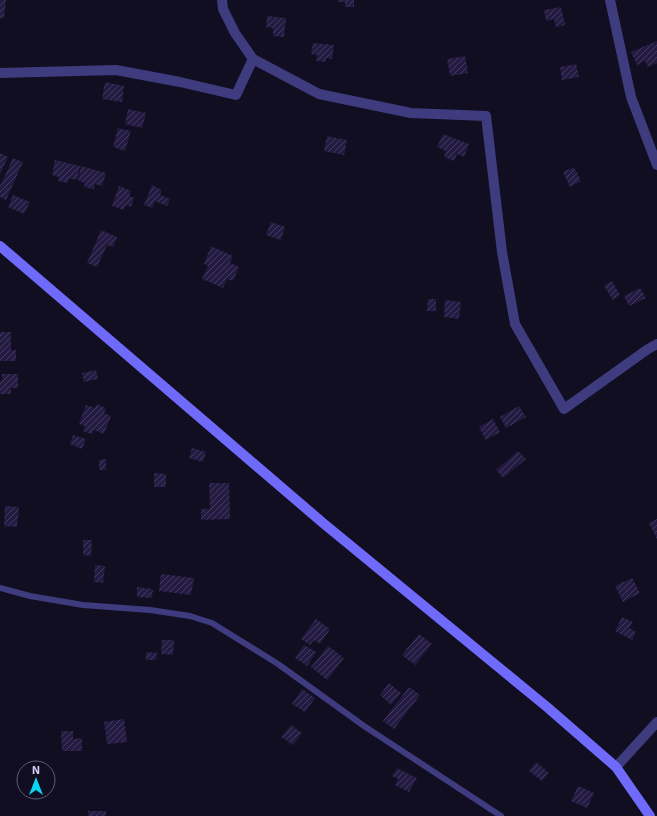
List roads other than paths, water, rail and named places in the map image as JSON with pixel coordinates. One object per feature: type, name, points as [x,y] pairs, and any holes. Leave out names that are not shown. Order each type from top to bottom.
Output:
[{"type":"main road","points":[[0,246],[323,523],[547,707],[616,767],[650,816]]},
{"type":"street","points":[[222,0],[223,9],[235,33],[253,59],[319,94],[411,113],[486,116],[502,252],[515,324],[564,409],[657,344]]},
{"type":"street","points":[[610,0],[631,97],[657,165]]},
{"type":"street","points":[[0,73],[116,70],[180,82],[236,95],[253,59]]},
{"type":"street","points":[[616,767],[657,722]]},
{"type":"lane","points":[[0,588],[30,596],[83,605],[150,610],[190,616],[212,623],[278,664],[364,726],[500,816]]}]
